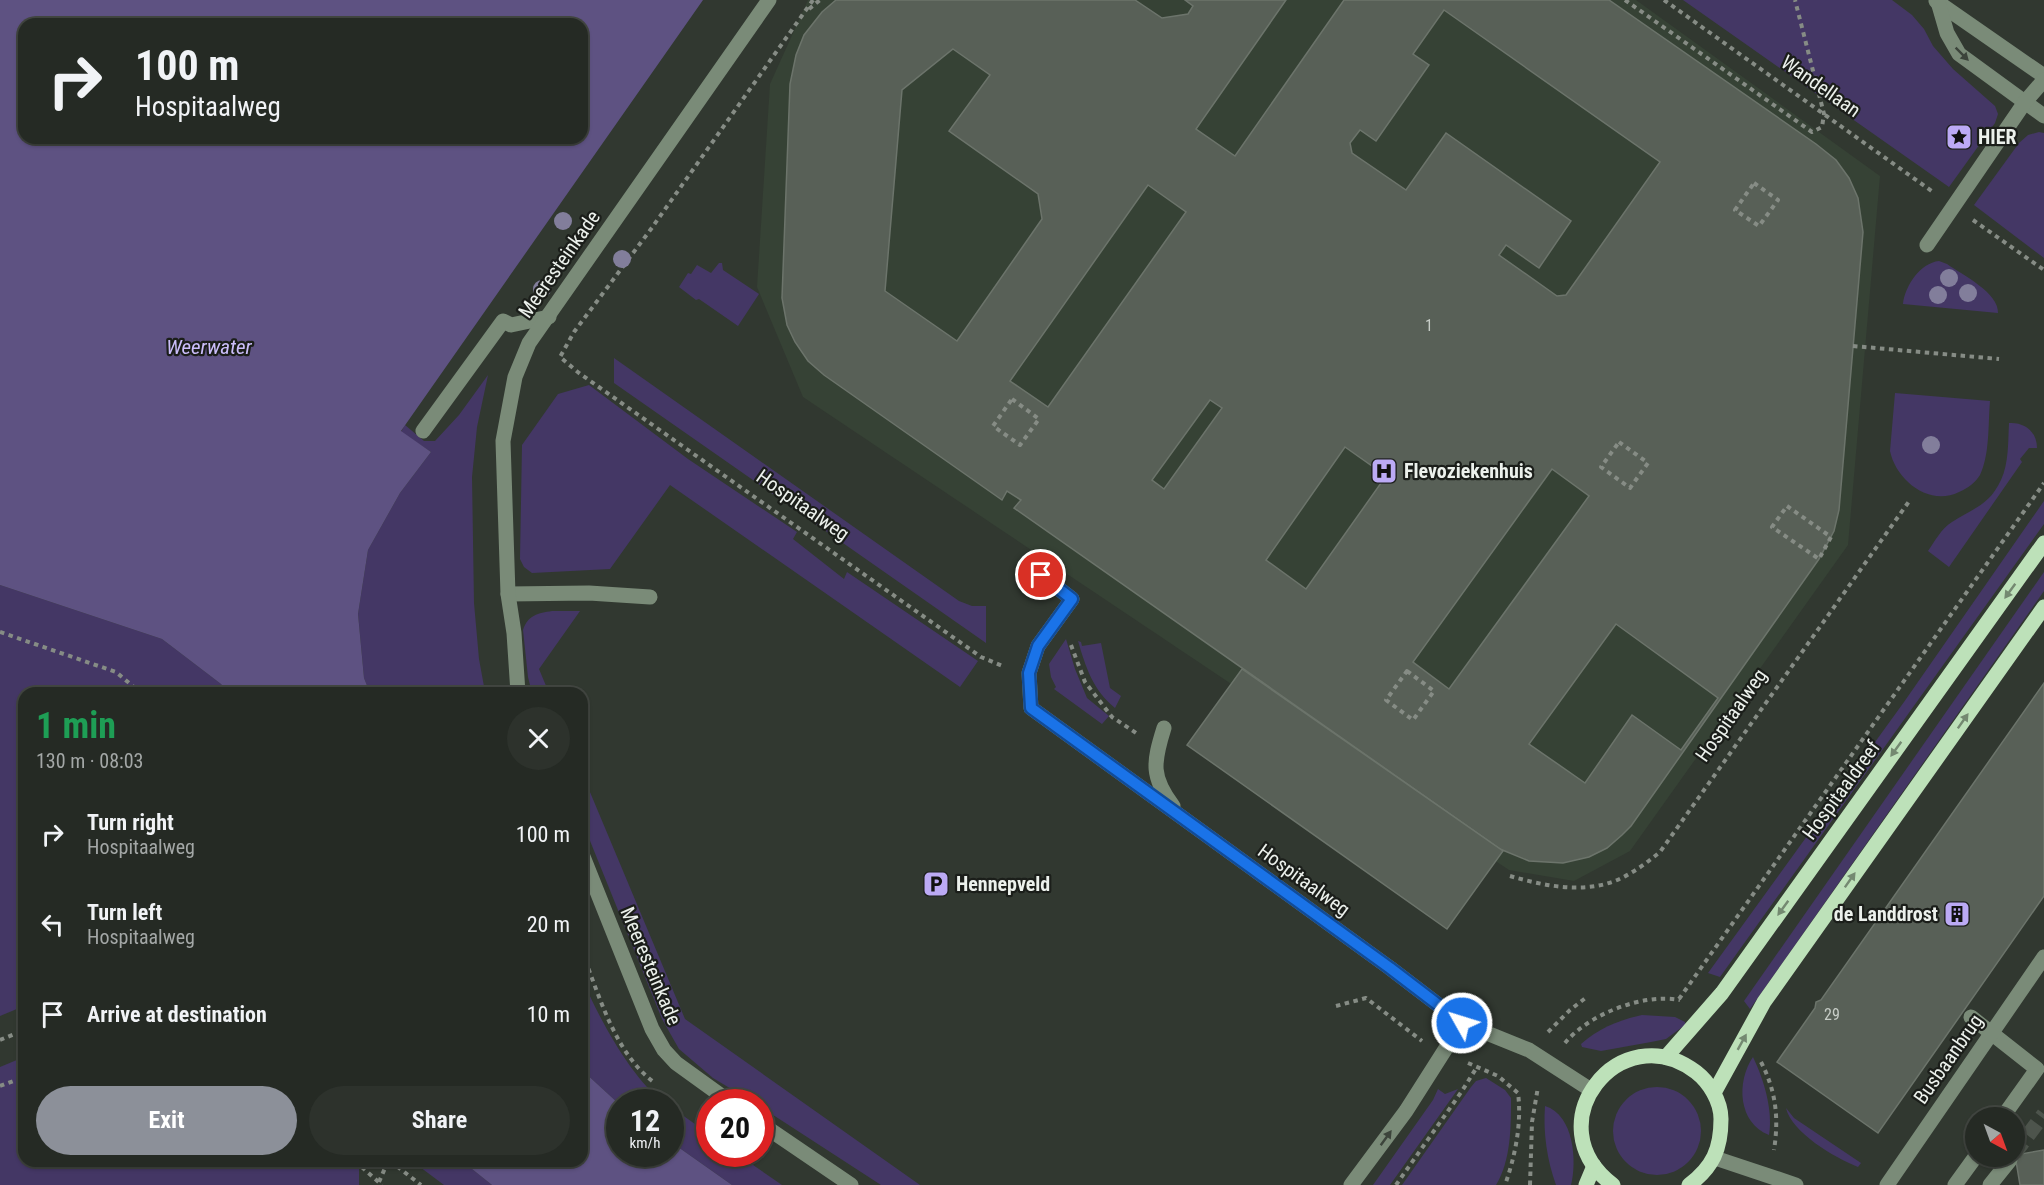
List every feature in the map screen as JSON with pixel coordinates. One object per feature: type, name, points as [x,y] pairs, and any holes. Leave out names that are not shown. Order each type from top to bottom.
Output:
[{"type":"main road","name":"Hospitaaldreef","points":[[1666,1057],[1722,993],[2044,543]]},
{"type":"main road","points":[[1714,1093],[1764,1002],[2044,607]]},
{"type":"main road","points":[[1613,1185],[1600,1175],[1587,1157],[1581,1139],[1581,1120],[1585,1102],[1591,1090],[1607,1071],[1625,1061],[1646,1056],[1666,1057],[1685,1064],[1702,1077],[1714,1093],[1721,1114],[1721,1136],[1715,1158],[1701,1176],[1689,1185]]},
{"type":"main road","points":[[1586,1185],[1594,1166]]},
{"type":"street","name":"Meeresteinkade","points":[[518,687],[514,633],[508,594],[503,441],[515,377],[529,343],[769,0]]},
{"type":"street","points":[[1927,245],[2044,78],[1937,1]]},
{"type":"street","points":[[1937,1],[1947,33],[1959,54],[2044,116]]},
{"type":"street","points":[[423,431],[503,321],[511,325],[549,317]]},
{"type":"street","points":[[1041,575],[1072,599],[1063,612]]},
{"type":"street","points":[[508,594],[589,593],[650,597]]},
{"type":"street","name":"Hospitaalweg","points":[[1063,612],[1038,646],[1029,673],[1031,708],[1390,968],[1462,1023],[1528,1050],[1591,1090]]},
{"type":"street","points":[[1164,728],[1158,748],[1155,774],[1161,790],[1182,818]]},
{"type":"street","name":"Meeresteinkade","points":[[588,869],[652,1029],[664,1050],[676,1063],[712,1089]]},
{"type":"street","name":"Busbaanbrug","points":[[1887,1185],[2044,957]]},
{"type":"street","points":[[1971,1017],[2037,1069],[2010,1107]]},
{"type":"street","points":[[1351,1185],[1406,1111],[1462,1023]]},
{"type":"street","points":[[774,1133],[851,1185]]},
{"type":"street","points":[[1715,1158],[1796,1185]]},
{"type":"street","points":[[1955,1185],[1968,1167]]},
{"type":"street","points":[[1990,1185],[2004,1167]]},
{"type":"path","points":[[805,12],[813,0]]},
{"type":"path","points":[[805,12],[820,0]]},
{"type":"path","name":"Wandellaan","points":[[1625,0],[1812,132],[1822,127],[1824,114]]},
{"type":"path","name":"Wandellaan","points":[[1664,0],[2044,270]]},
{"type":"path","points":[[1795,0],[1824,114]]},
{"type":"path","name":"Hospitaalweg","points":[[805,12],[651,229],[574,332],[560,357],[579,373],[981,657],[997,665],[1029,673]]},
{"type":"path","points":[[1754,183],[1778,200],[1759,226],[1735,210],[1754,183]]},
{"type":"path","points":[[1853,345],[1999,359]]},
{"type":"path","points":[[1012,399],[1039,419],[1020,445],[993,426],[1012,399]]},
{"type":"path","points":[[1619,442],[1648,462],[1630,488],[1600,467],[1619,442]]},
{"type":"path","name":"Hospitaaldreef","points":[[1679,999],[2044,483]]},
{"type":"path","name":"Hospitaalweg","points":[[1510,876],[1537,884],[1568,888],[1599,886],[1628,875],[1660,852],[1910,500]]},
{"type":"path","points":[[1787,506],[1831,537],[1819,559],[1772,527],[1787,506]]},
{"type":"path","points":[[1063,612],[1071,618],[1066,631],[1084,682],[1112,717],[1158,748]]},
{"type":"path","points":[[0,632],[116,672],[134,687]]},
{"type":"path","points":[[1407,672],[1434,692],[1413,720],[1386,700],[1407,672]]},
{"type":"path","points":[[0,1040],[18,1032]]},
{"type":"path","points":[[1396,1185],[1477,1067]]},
{"type":"path","points":[[0,1086],[18,1079]]},
{"type":"path","points":[[1505,1185],[1514,1154],[1520,1105],[1518,1093]]},
{"type":"path","points":[[362,1167],[380,1184],[387,1167]]},
{"type":"path","points":[[397,1167],[421,1185]]},
{"type":"shaded area","name":"Flevoziekenhuis","points":[[808,0],[1636,0],[1880,176],[1848,545],[1630,851],[1574,881],[1509,870],[803,397],[757,287],[770,84]]},
{"type":"shaded area","points":[[1683,0],[1892,0],[1912,15],[1924,29],[1933,46],[1953,69],[1995,106],[1998,114],[1995,123],[1949,187]]},
{"type":"shaded area","points":[[2044,133],[2044,258],[1974,205],[2019,143],[2028,135]]},
{"type":"shaded area","points":[[1939,261],[1962,273],[1987,292],[1993,298],[1998,313],[1903,304],[1910,283],[1915,276],[1926,266]]},
{"type":"shaded area","points":[[719,263],[722,263],[723,270],[759,294],[738,326],[679,287],[688,273],[691,274],[697,265],[711,273]]},
{"type":"shaded area","points":[[614,358],[959,601],[972,606],[986,606],[986,643],[614,383]]},
{"type":"shaded area","points":[[488,375],[477,427],[472,477],[474,603],[484,687],[368,687],[364,678],[358,614],[368,550],[400,493],[431,452],[401,432],[405,425],[424,441],[435,441],[459,415]]},
{"type":"shaded area","points":[[589,385],[688,459],[797,532],[793,539],[844,579],[847,572],[978,661],[960,687],[670,485],[610,569],[532,573],[524,567],[520,559],[522,445],[558,394]]},
{"type":"shaded area","points":[[1895,393],[1990,401],[1988,439],[1983,467],[1980,475],[1971,485],[1948,496],[1936,496],[1916,488],[1899,472],[1890,451]]},
{"type":"shaded area","points":[[2009,423],[2020,424],[2029,429],[2035,437],[2037,448],[2029,448],[2020,459],[2022,462],[1949,567],[1928,551],[1938,535],[1948,525],[1980,506],[1996,489],[2001,480],[2008,452]]},
{"type":"shaded area","points":[[2044,501],[2044,524],[1720,977],[1708,973],[1904,702]]},
{"type":"shaded area","points":[[2044,572],[2044,591],[1750,1009],[1744,1001]]},
{"type":"shaded area","points":[[0,585],[162,639],[223,687],[18,687],[18,1008],[0,1016]]},
{"type":"shaded area","points":[[580,611],[539,669],[546,687],[530,687],[523,630],[528,621],[542,613]]},
{"type":"shaded area","points":[[1066,639],[1087,698],[1109,716],[1102,724],[1054,689],[1056,687],[1051,677],[1049,664]]},
{"type":"shaded area","points":[[1078,641],[1082,646],[1101,643],[1110,688],[1121,696],[1115,708],[1096,686],[1087,669]]},
{"type":"shaded area","points":[[588,787],[685,1019],[920,1185],[881,1185],[774,1115],[774,1089],[731,1089],[713,1078],[679,1049],[662,1019],[588,836]]},
{"type":"shaded area","points":[[588,991],[606,1028],[649,1089],[606,1089],[606,1092],[588,1076]]},
{"type":"shaded area","points":[[1642,1015],[1675,1017],[1685,1022],[1685,1025],[1666,1039],[1601,1051],[1582,1047],[1581,1044],[1602,1029]]},
{"type":"shaded area","points":[[1753,1057],[1767,1095],[1770,1116],[1769,1135],[1751,1121],[1743,1101],[1744,1078]]},
{"type":"shaded area","points":[[18,1060],[18,1167],[359,1167],[359,1185],[0,1185],[0,1067]]},
{"type":"shaded area","points":[[1486,1078],[1505,1090],[1511,1098],[1507,1154],[1496,1185],[1402,1185],[1471,1087],[1476,1081]]},
{"type":"shaded area","points":[[1657,1087],[1674,1091],[1688,1100],[1697,1114],[1701,1131],[1697,1148],[1688,1162],[1674,1171],[1657,1175],[1640,1171],[1626,1162],[1617,1148],[1613,1131],[1617,1114],[1626,1100],[1640,1091]]},
{"type":"shaded area","points":[[1438,1089],[1445,1094],[1458,1089],[1390,1185],[1373,1185],[1433,1100]]},
{"type":"shaded area","points":[[1545,1106],[1555,1111],[1568,1129],[1574,1164],[1571,1185],[1556,1185],[1553,1176],[1545,1136]]},
{"type":"shaded area","points":[[1786,1108],[1794,1118],[1861,1163],[1858,1167],[1826,1151],[1805,1135],[1796,1126]]},
{"type":"shaded area","points":[[684,1116],[696,1125],[696,1160],[684,1151]]},
{"type":"shaded area","points":[[420,1167],[470,1167],[492,1185],[444,1185]]},
{"type":"shaded area","points":[[706,1167],[756,1167],[782,1185],[732,1185]]},
{"type":"water","name":"Weerwater","points":[[0,0],[703,0],[401,431],[431,452],[400,493],[368,550],[358,614],[364,678],[368,687],[223,687],[162,639],[0,585]]},
{"type":"water","points":[[588,1076],[606,1092],[606,1167],[684,1167],[684,1151],[696,1160],[696,1167],[706,1167],[732,1185],[492,1185],[470,1167],[588,1167]]},
{"type":"building","name":"Flevoziekenhuis","points":[[836,0],[1135,0],[1162,18],[1188,14],[1193,6],[1185,0],[1286,0],[1196,129],[1235,156],[1344,0],[1609,0],[1836,160],[1849,178],[1858,198],[1863,232],[1839,510],[1834,531],[1819,559],[1631,826],[1622,835],[1607,848],[1589,857],[1563,863],[1529,861],[1500,849],[1014,508],[1021,500],[1007,491],[1002,500],[824,375],[808,361],[787,325],[782,298],[790,84],[796,55],[804,35],[822,12]],"holes":[[[1444,10],[1660,162],[1566,295],[1557,296],[1499,255],[1506,245],[1539,268],[1571,221],[1446,133],[1406,190],[1352,153],[1350,143],[1360,130],[1376,141],[1429,65],[1413,54]],[[953,49],[990,75],[949,131],[1038,194],[1042,219],[957,341],[885,291],[902,90]],[[1148,185],[1186,212],[1048,407],[1010,381]],[[1210,400],[1222,408],[1164,489],[1152,480]],[[1345,447],[1386,476],[1306,589],[1266,560]],[[1552,469],[1589,496],[1449,689],[1413,662]],[[1616,624],[1718,698],[1681,750],[1632,715],[1585,783],[1529,744]]]},
{"type":"building","points":[[1242,669],[1503,851],[1447,929],[1187,745]]},
{"type":"building","name":"de Landdrost","points":[[2044,683],[2044,896],[1878,1133],[1777,1062],[1815,1008],[1816,1002],[1821,1000]]},
{"type":"building","points":[[2044,1150],[2044,1185],[2020,1185],[2017,1167],[2025,1167],[2025,1153]]},
{"type":"tunnel","points":[[2025,1139],[2044,1114]]},
{"type":"place","name":"HIER","points":[[1959,137]]},
{"type":"place","name":"Flevoziekenhuis","points":[[1384,471]]},
{"type":"place","name":"Hennepveld","points":[[936,884]]},
{"type":"place","name":"de Landdrost","points":[[1957,914]]},
{"type":"route","points":[[1041,575],[1072,599],[1038,646],[1029,673],[1031,708],[1390,968],[1462,1023]]}]
